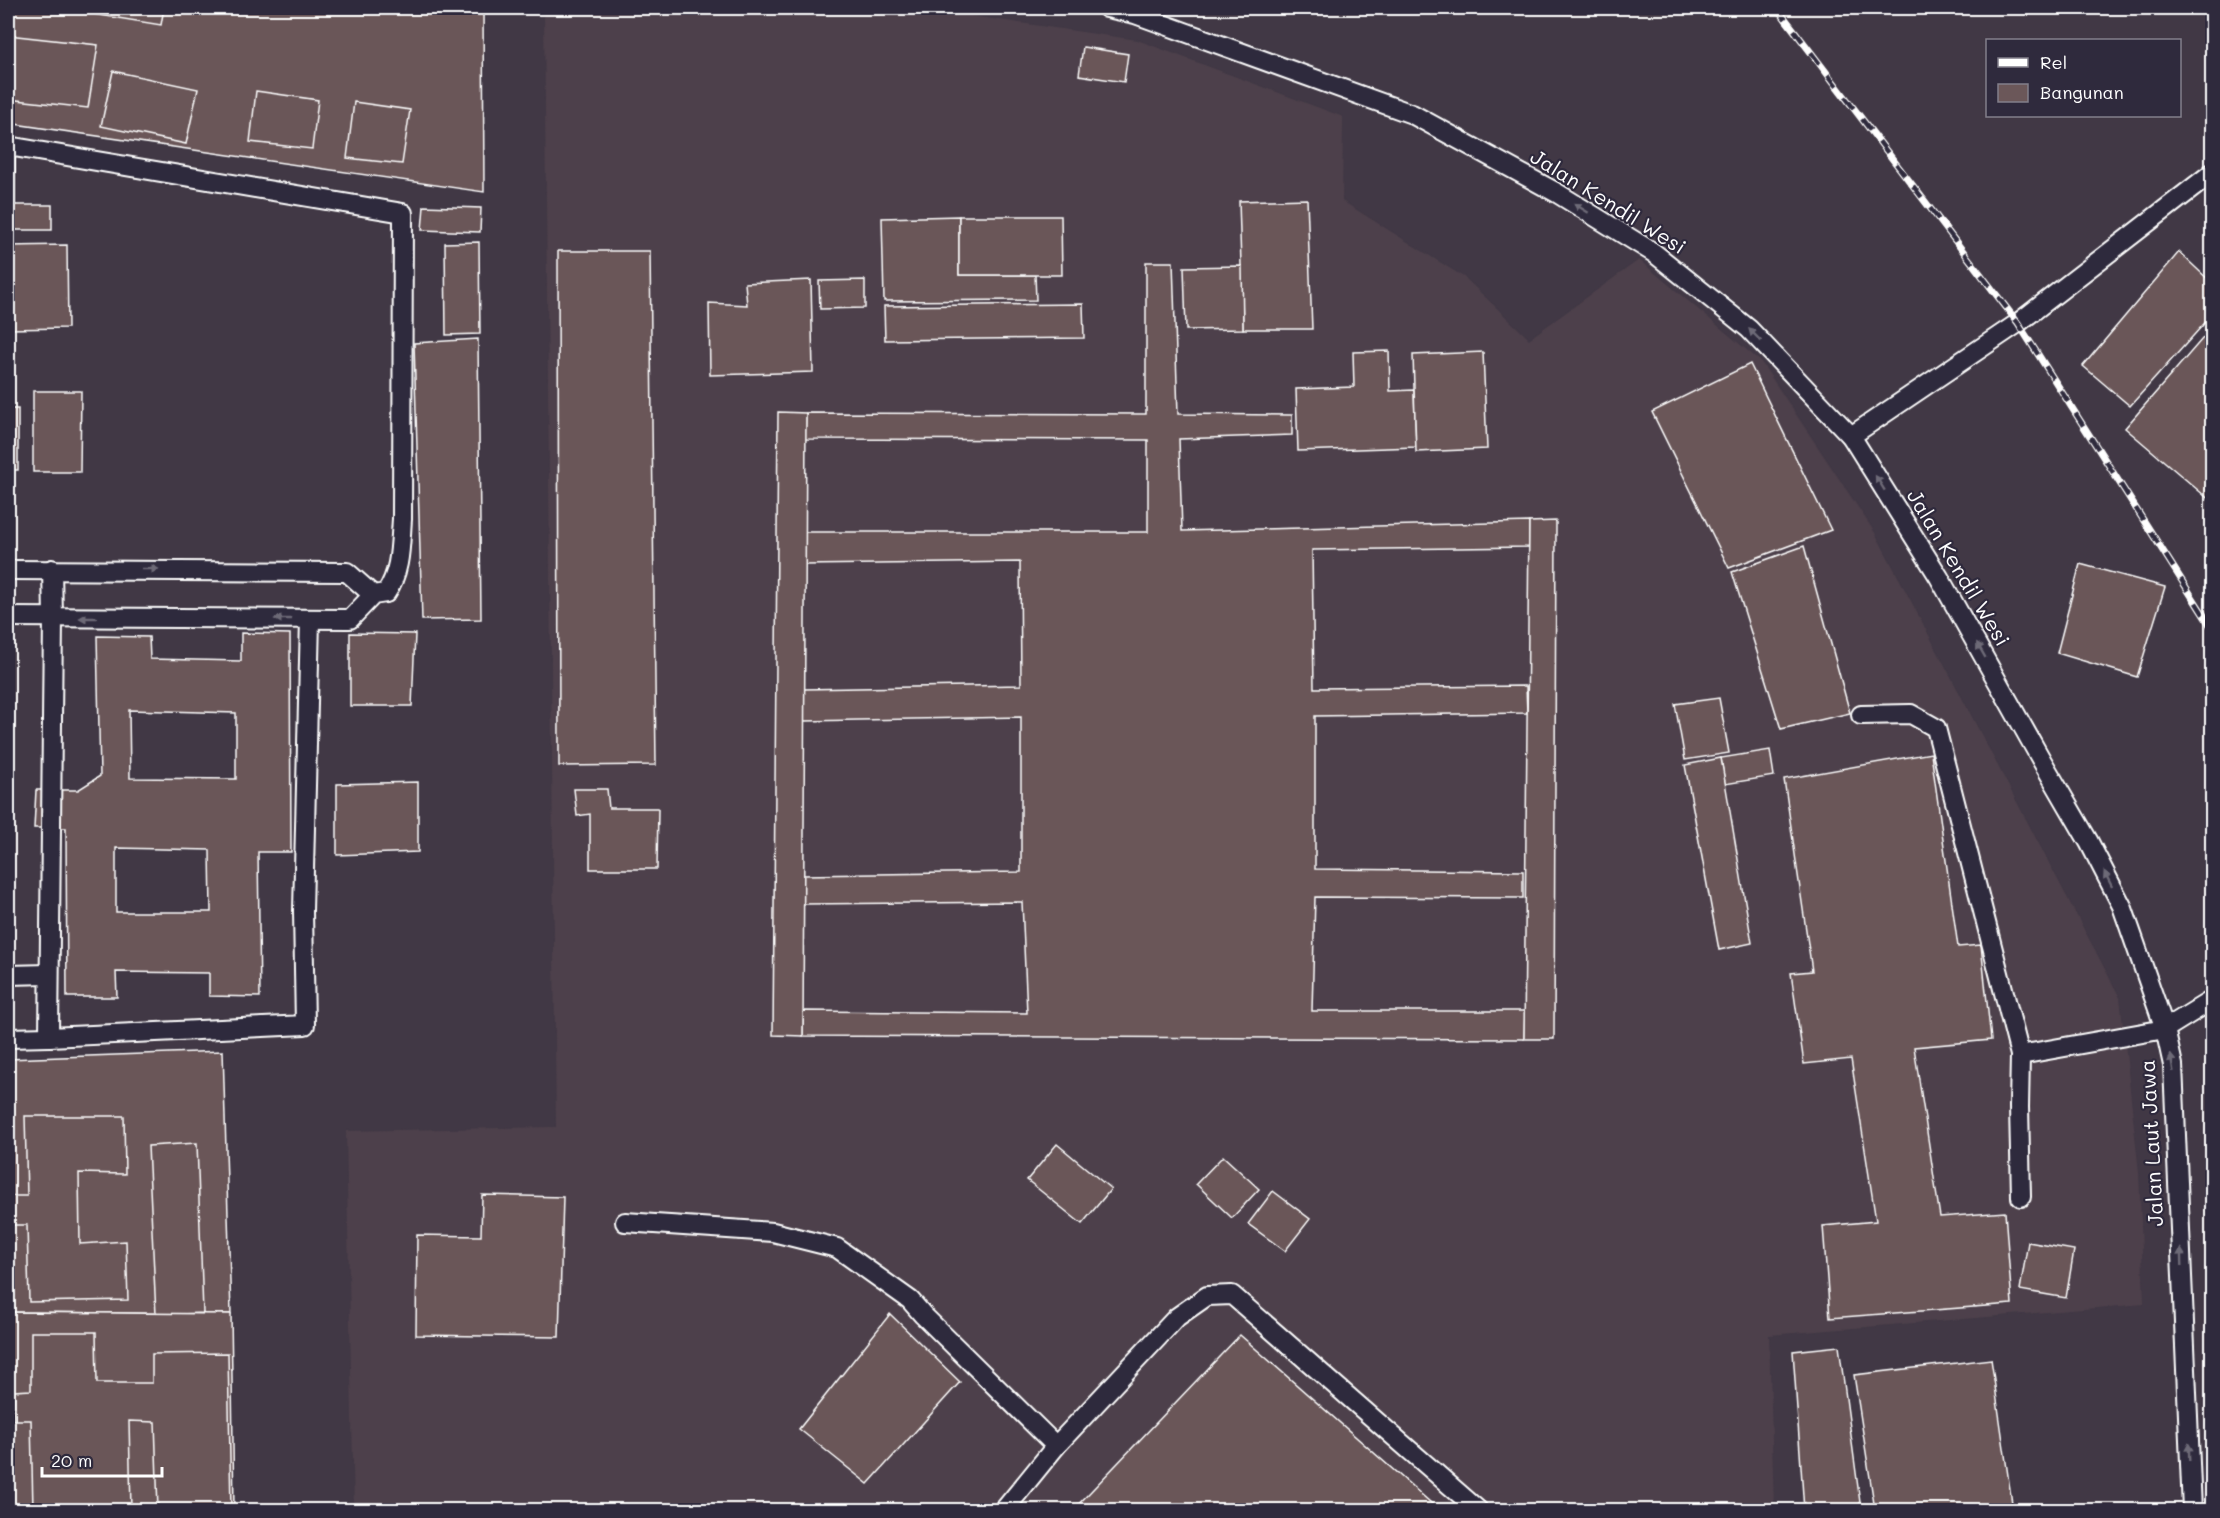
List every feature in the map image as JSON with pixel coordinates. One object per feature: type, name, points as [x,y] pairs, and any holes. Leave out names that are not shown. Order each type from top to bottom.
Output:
[{"type":"lane","name":"Jalan Kendil Wesi","points":[[1107,8],[1135,14],[1412,114],[1557,193],[1654,253],[1749,329],[1851,436],[1939,577],[2010,701]]},
{"type":"lane","points":[[8,146],[403,213],[402,508],[399,563],[393,582],[386,593],[373,595],[350,619],[8,617]]},
{"type":"lane","points":[[1851,436],[2018,323],[2212,173]]},
{"type":"lane","points":[[49,1037],[52,569]]},
{"type":"lane","points":[[8,570],[347,572],[373,595]]},
{"type":"lane","points":[[8,1038],[305,1025],[303,911],[310,619]]},
{"type":"lane","name":"Jalan Laut Jawa","points":[[2010,701],[2122,906],[2165,1029],[2173,1065],[2192,1510]]},
{"type":"lane","points":[[1861,715],[1911,714],[1936,728],[2020,1055],[2021,1197]]},
{"type":"lane","points":[[8,975],[49,974]]},
{"type":"lane","points":[[2020,1055],[2165,1029],[2212,1000]]},
{"type":"lane","points":[[625,1222],[773,1232],[837,1248],[910,1300],[923,1316],[1056,1446]]},
{"type":"lane","points":[[1004,1510],[1056,1446],[1177,1317],[1207,1296],[1232,1295],[1478,1510]]},
{"type":"shaded area","points":[[544,8],[916,8],[1137,40],[1343,117],[1342,201],[1465,278],[1529,339],[1639,260],[1761,362],[1875,533],[2120,998],[2139,1173],[2144,1304],[1769,1335],[1774,1510],[354,1510],[346,1131],[556,1127]]},
{"type":"building","points":[[8,8],[483,8],[484,192],[8,123]]},
{"type":"building","points":[[56,8],[164,8],[161,25]]},
{"type":"building","points":[[8,35],[98,45],[88,108],[8,99]]},
{"type":"building","points":[[1083,47],[1128,54],[1124,82],[1079,75]]},
{"type":"building","points":[[113,71],[198,89],[186,144],[101,126]]},
{"type":"building","points":[[256,91],[318,100],[312,149],[250,142]]},
{"type":"building","points":[[354,102],[410,110],[402,164],[347,158]]},
{"type":"building","points":[[8,136],[15,136],[15,205],[52,205],[52,230],[8,230]]},
{"type":"building","points":[[1307,199],[1312,329],[1243,329],[1239,201]]},
{"type":"building","points":[[424,206],[481,208],[480,232],[422,230]]},
{"type":"building","points":[[959,216],[959,275],[1035,275],[1036,300],[884,301],[882,218]]},
{"type":"building","points":[[959,216],[1061,216],[1062,275],[959,275]]},
{"type":"building","points":[[479,242],[480,334],[446,335],[445,243]]},
{"type":"building","points":[[67,245],[68,328],[8,329],[8,246]]},
{"type":"building","points":[[558,251],[650,251],[656,765],[559,766]]},
{"type":"building","points":[[2179,252],[2212,283],[2212,315],[2130,406],[2083,366]]},
{"type":"building","points":[[1146,262],[1173,262],[1178,414],[1292,415],[1292,435],[1179,439],[1182,531],[1529,522],[1529,547],[1312,550],[1314,688],[1526,686],[1527,713],[1315,716],[1315,869],[1523,871],[1523,898],[1315,897],[1312,1011],[1525,1011],[1524,1039],[803,1036],[803,1011],[1027,1013],[1022,902],[803,904],[803,875],[1021,872],[1021,717],[804,721],[804,689],[1021,685],[1020,562],[805,565],[805,532],[1148,532],[1148,440],[805,439],[806,413],[1146,414]]},
{"type":"building","points":[[1242,266],[1243,329],[1186,330],[1184,267]]},
{"type":"building","points":[[811,280],[813,372],[710,375],[709,303],[747,305],[745,283]]},
{"type":"building","points":[[865,280],[865,308],[820,309],[819,281]]},
{"type":"building","points":[[1083,304],[1084,338],[885,340],[884,306]]},
{"type":"building","points":[[2209,331],[2212,334],[2212,502],[2125,428]]},
{"type":"building","points":[[478,339],[481,619],[422,620],[414,343]]},
{"type":"building","points":[[1389,351],[1390,391],[1414,390],[1416,447],[1298,451],[1296,389],[1354,387],[1353,352]]},
{"type":"building","points":[[1483,352],[1487,449],[1416,452],[1413,355]]},
{"type":"building","points":[[1750,364],[1831,530],[1729,568],[1652,412]]},
{"type":"building","points":[[33,391],[81,391],[80,472],[33,472]]},
{"type":"building","points":[[8,409],[18,409],[18,470],[8,470]]},
{"type":"building","points":[[778,412],[806,413],[803,1036],[773,1035]]},
{"type":"building","points":[[1556,521],[1554,1039],[1524,1039],[1529,522]]},
{"type":"building","points":[[1804,546],[1850,713],[1781,729],[1732,572]]},
{"type":"building","points":[[2080,564],[2165,587],[2137,677],[2057,653]]},
{"type":"building","points":[[241,633],[290,634],[291,852],[258,852],[260,997],[209,996],[209,973],[116,972],[117,997],[67,997],[66,828],[34,828],[36,790],[78,790],[100,776],[97,636],[149,637],[150,659],[241,661]],"holes":[[[129,710],[236,713],[236,779],[130,778]],[[116,848],[210,850],[211,912],[116,912]]]},
{"type":"building","points":[[350,633],[415,634],[412,706],[350,706]]},
{"type":"building","points":[[1719,698],[1729,753],[1685,760],[1675,704]]},
{"type":"building","points":[[1770,750],[1774,776],[1725,784],[1721,758]]},
{"type":"building","points":[[1931,753],[1958,947],[1981,945],[1991,1040],[1914,1047],[1940,1217],[2005,1212],[2012,1304],[1830,1318],[1823,1226],[1876,1221],[1851,1059],[1804,1064],[1791,973],[1812,971],[1784,779]]},
{"type":"building","points":[[1721,758],[1752,943],[1719,950],[1685,765]]},
{"type":"building","points":[[418,782],[418,852],[337,855],[337,784]]},
{"type":"building","points":[[574,789],[607,789],[609,808],[658,808],[657,869],[590,869],[590,814],[577,816]]},
{"type":"building","points":[[223,1051],[231,1314],[8,1312],[8,1059]]},
{"type":"building","points":[[25,1116],[124,1116],[125,1174],[79,1173],[80,1244],[126,1241],[128,1300],[29,1302],[27,1225],[8,1225],[8,1196],[27,1196]]},
{"type":"building","points":[[197,1143],[203,1313],[156,1315],[148,1146]]},
{"type":"building","points":[[1057,1144],[1111,1189],[1082,1224],[1027,1180]]},
{"type":"building","points":[[1223,1156],[1259,1189],[1232,1218],[1196,1184]]},
{"type":"building","points":[[1273,1191],[1310,1219],[1285,1251],[1248,1224]]},
{"type":"building","points":[[482,1195],[563,1197],[559,1337],[416,1335],[417,1235],[481,1236]]},
{"type":"building","points":[[2028,1242],[2074,1250],[2066,1298],[2020,1290]]},
{"type":"building","points":[[8,1312],[231,1314],[234,1510],[8,1510]]},
{"type":"building","points":[[890,1314],[960,1382],[868,1484],[799,1429]]},
{"type":"building","points":[[31,1332],[96,1332],[97,1383],[152,1383],[152,1354],[228,1353],[231,1510],[158,1510],[155,1422],[129,1421],[131,1510],[33,1510],[31,1420],[13,1420],[14,1391],[31,1390]]},
{"type":"building","points":[[1240,1335],[1439,1510],[1073,1510]]},
{"type":"building","points":[[1839,1346],[1861,1510],[1804,1510],[1793,1351]]},
{"type":"building","points":[[1991,1359],[2013,1510],[1875,1510],[1854,1375]]},
{"type":"railway","points":[[1777,8],[2018,323],[2212,628]]}]
